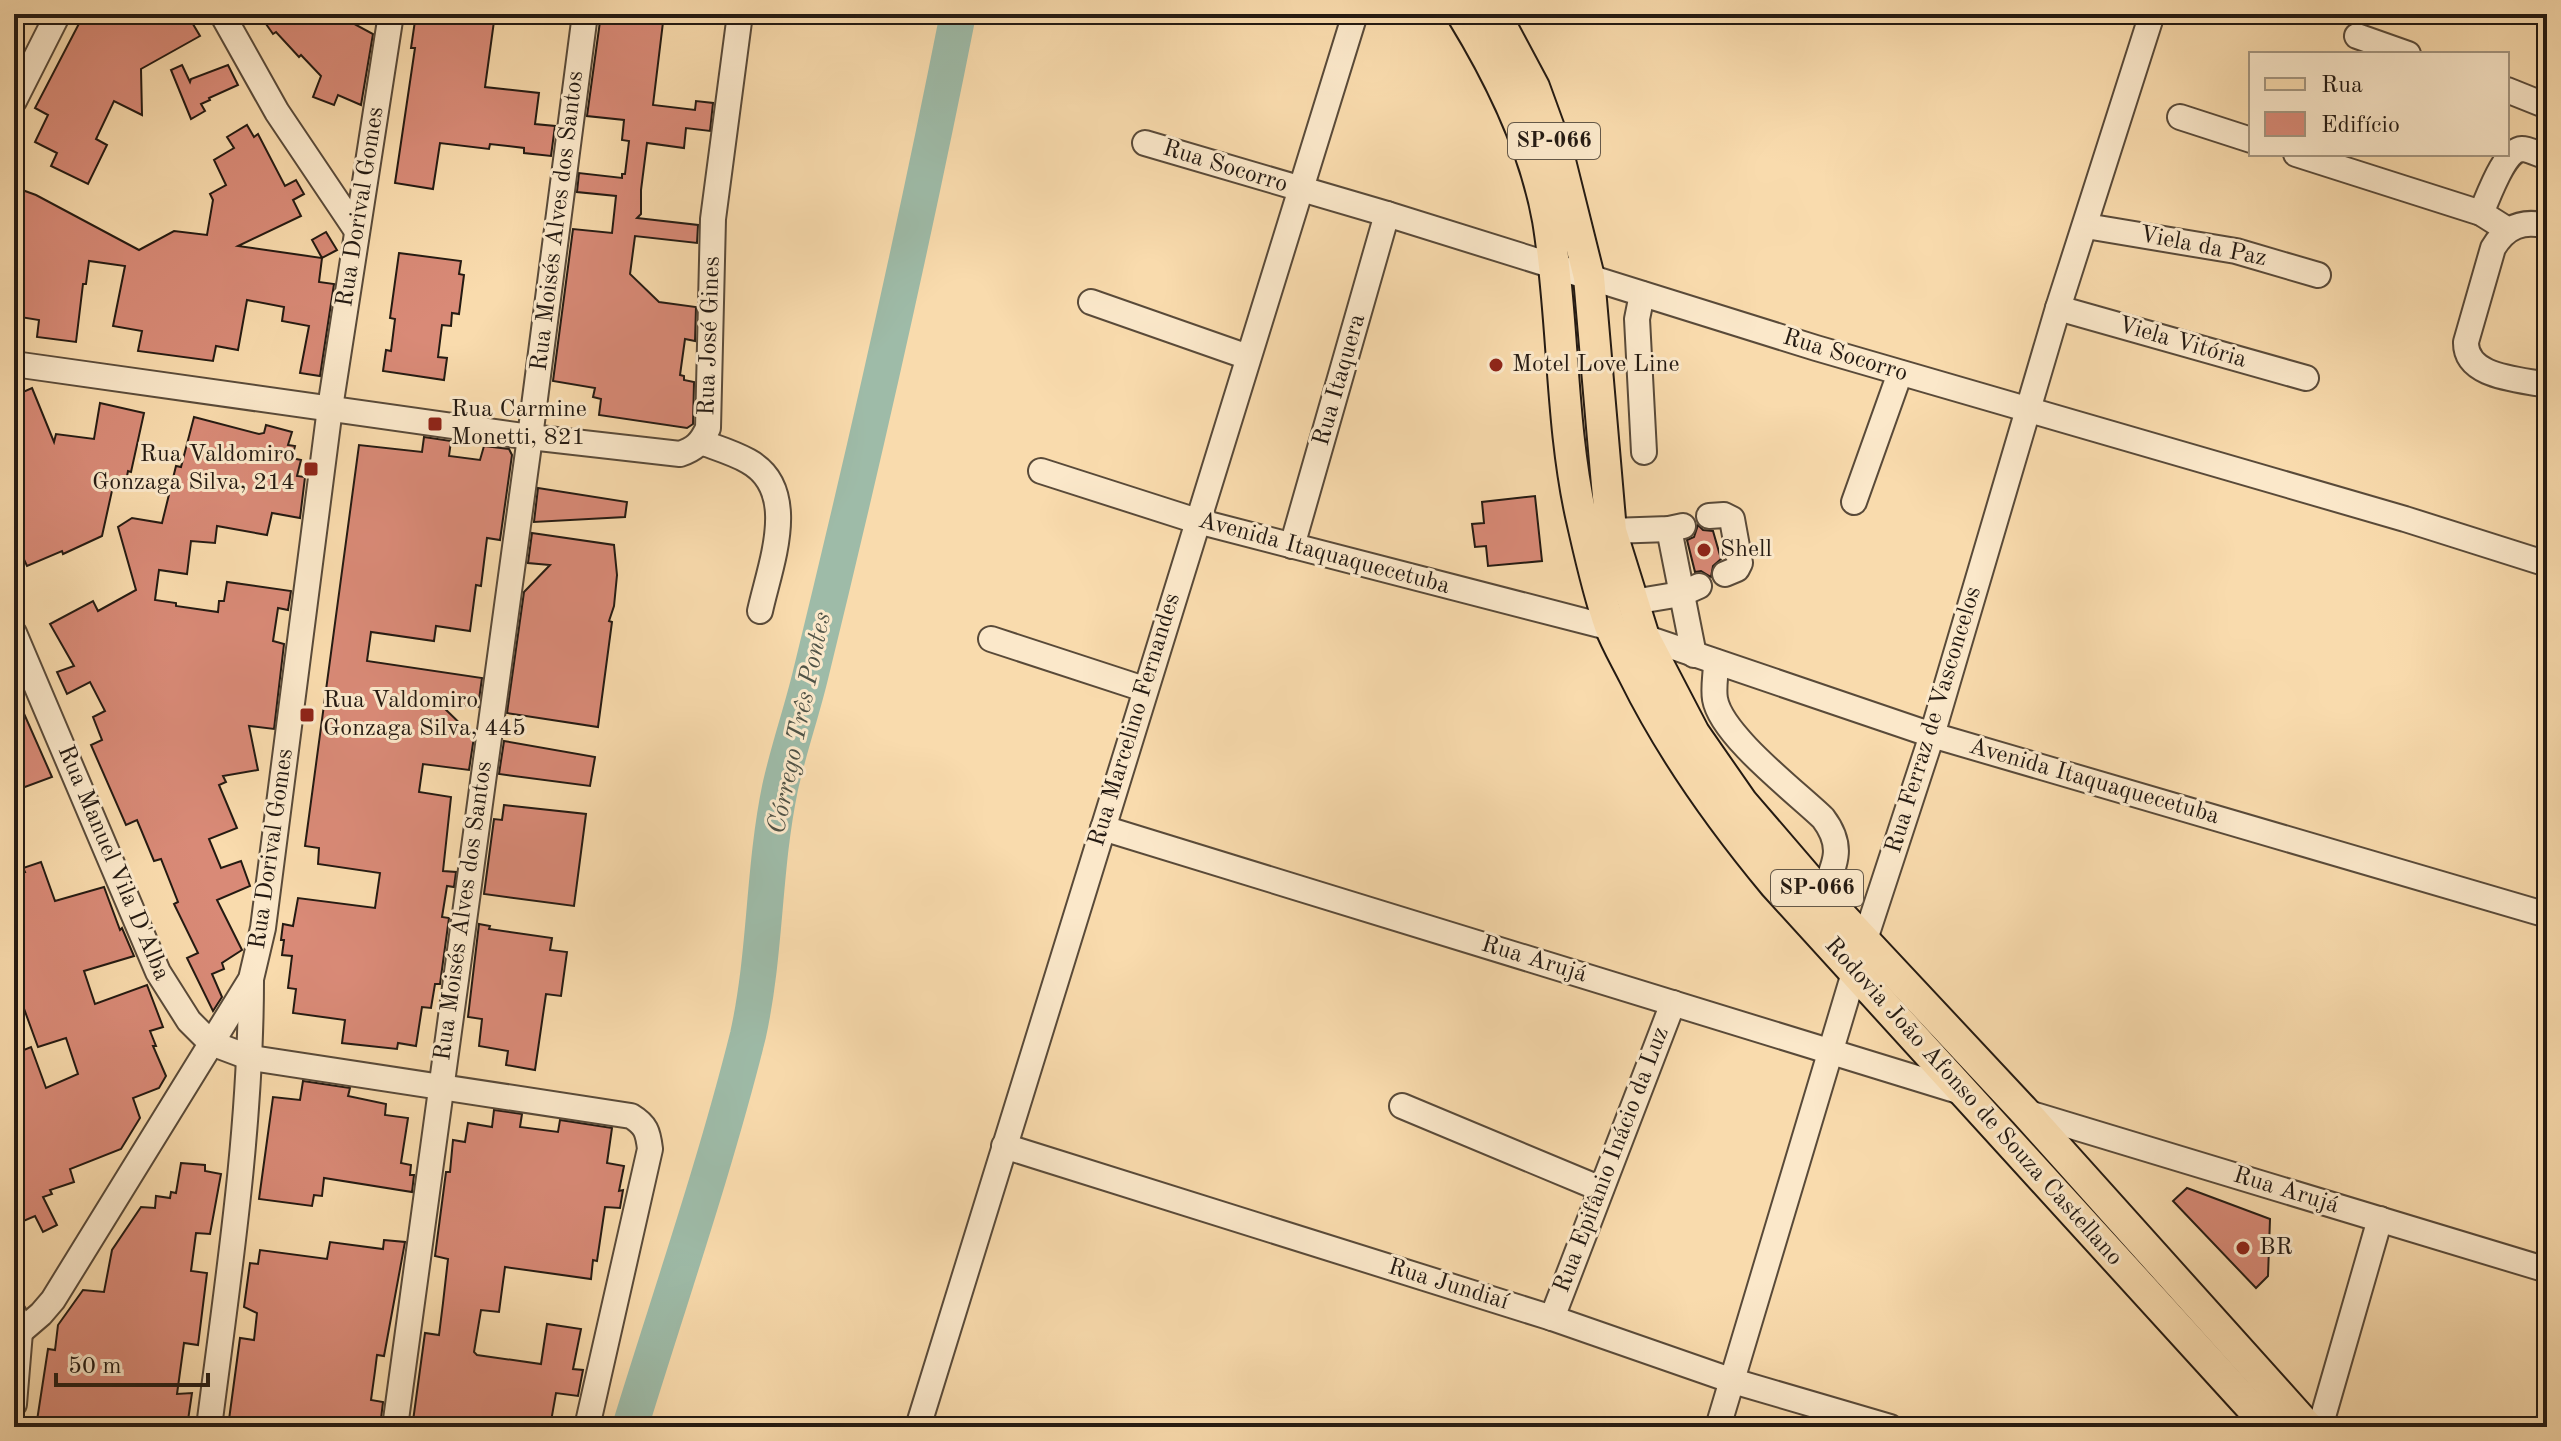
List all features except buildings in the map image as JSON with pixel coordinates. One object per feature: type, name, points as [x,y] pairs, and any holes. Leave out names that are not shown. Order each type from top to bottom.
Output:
[{"type":"main road","name":"SP-066","points":[[1462,14],[1510,104],[1537,173],[1554,266]]},
{"type":"main road","name":"SP-066","points":[[1495,14],[1534,87],[1558,153],[1589,277]]},
{"type":"main road","name":"Rodovia João Afonso de Souza Castellano","points":[[1554,266],[1581,517],[1611,628],[1651,711],[1700,791],[1775,885],[2269,1427]]},
{"type":"main road","name":"Rodovia João Afonso de Souza Castellano","points":[[1589,277],[1611,531],[1644,637],[1702,745],[1742,802],[1822,895],[2025,1112],[2308,1427]]},
{"type":"street","points":[[14,101],[58,14]]},
{"type":"street","points":[[222,14],[277,112],[357,231]]},
{"type":"street","name":"Rua Dorival Gomes","points":[[17,1323],[41,1314],[53,1300],[251,979],[263,928],[330,408],[391,14]]},
{"type":"street","name":"Rua Moisés Alves dos Santos","points":[[395,1427],[585,14]]},
{"type":"street","name":"Rua José Gines","points":[[14,364],[530,437],[680,454],[692,450],[701,442],[708,428],[713,219],[740,14]]},
{"type":"street","name":"Rua Marcelino Fernandes","points":[[918,1427],[1355,14]]},
{"type":"street","name":"Rua Ferraz de Vasconcelos","points":[[1718,1427],[1854,973],[1932,735],[2027,408],[2152,14]]},
{"type":"street","points":[[2357,36],[2402,52]]},
{"type":"street","points":[[2509,91],[2547,106]]},
{"type":"street","points":[[2180,117],[2249,139]]},
{"type":"street","name":"Rua Socorro","points":[[1145,143],[1387,214],[1900,373],[2405,519],[2547,564]]},
{"type":"street","points":[[2481,213],[2506,160],[2513,152],[2522,149],[2547,157]]},
{"type":"street","points":[[2302,156],[2481,213],[2508,230]]},
{"type":"street","name":"Rua Itaquera","points":[[1292,546],[1387,214]]},
{"type":"street","points":[[2547,226],[2533,222],[2508,230],[2493,248],[2466,342],[2468,359],[2485,370],[2547,385]]},
{"type":"street","name":"Viela da Paz","points":[[2086,226],[2236,251],[2318,275]]},
{"type":"street","points":[[1642,294],[1637,319],[1644,452]]},
{"type":"street","points":[[1091,302],[1248,357]]},
{"type":"street","name":"Viela Vitória","points":[[2058,308],[2306,378]]},
{"type":"street","points":[[1854,502],[1900,373]]},
{"type":"street","points":[[701,442],[748,461],[770,481],[777,497],[780,517],[760,611]]},
{"type":"street","name":"Avenida Itaquaquecetuba","points":[[1041,471],[1197,521],[1611,628]]},
{"type":"street","points":[[1709,516],[1724,515],[1732,519],[1740,563],[1737,569],[1725,574]]},
{"type":"street","points":[[1611,531],[1676,528],[1715,701],[1740,741],[1823,818],[1834,832],[1836,862],[1822,895]]},
{"type":"street","points":[[1633,602],[1690,590]]},
{"type":"street","name":"Rua Manuel Vila D'Alba","points":[[14,633],[158,972],[189,1021],[211,1043],[251,1058],[631,1116],[643,1123],[649,1134],[650,1149],[587,1427]]},
{"type":"street","name":"Avenida Itaquaquecetuba","points":[[1644,637],[1932,735],[2547,915]]},
{"type":"street","points":[[991,639],[1144,689]]},
{"type":"street","name":"Rua Arujá","points":[[1103,828],[1965,1093]]},
{"type":"street","points":[[209,1427],[242,1162],[251,1058],[251,979]]},
{"type":"street","name":"Rua Epifânio Inácio da Luz","points":[[1552,1318],[1673,1003]]},
{"type":"street","points":[[1402,1106],[1601,1189]]},
{"type":"street","name":"Rua Arujá","points":[[2025,1112],[2547,1270]]},
{"type":"street","name":"Rua Jundiaí","points":[[1004,1146],[1552,1318],[1733,1381],[1890,1427]]},
{"type":"street","points":[[2320,1427],[2380,1219]]},
{"type":"street","points":[[14,1404],[17,1323]]},
{"type":"waterway","name":"Córrego Três Pontes","points":[[630,1427],[707,1183],[748,1035],[780,788],[810,677],[869,429],[958,14]]},
{"type":"place","name":"Motel Love Line","points":[[1496,365]]},
{"type":"place","name":"Rua Carmine Monetti, 821","points":[[435,424]]},
{"type":"place","name":"Rua Valdomiro Gonzaga Silva, 214","points":[[311,469]]},
{"type":"place","name":"Shell","points":[[1704,550]]},
{"type":"place","name":"Rua Valdomiro Gonzaga Silva, 445","points":[[307,715]]},
{"type":"place","name":"BR","points":[[2243,1248]]}]
